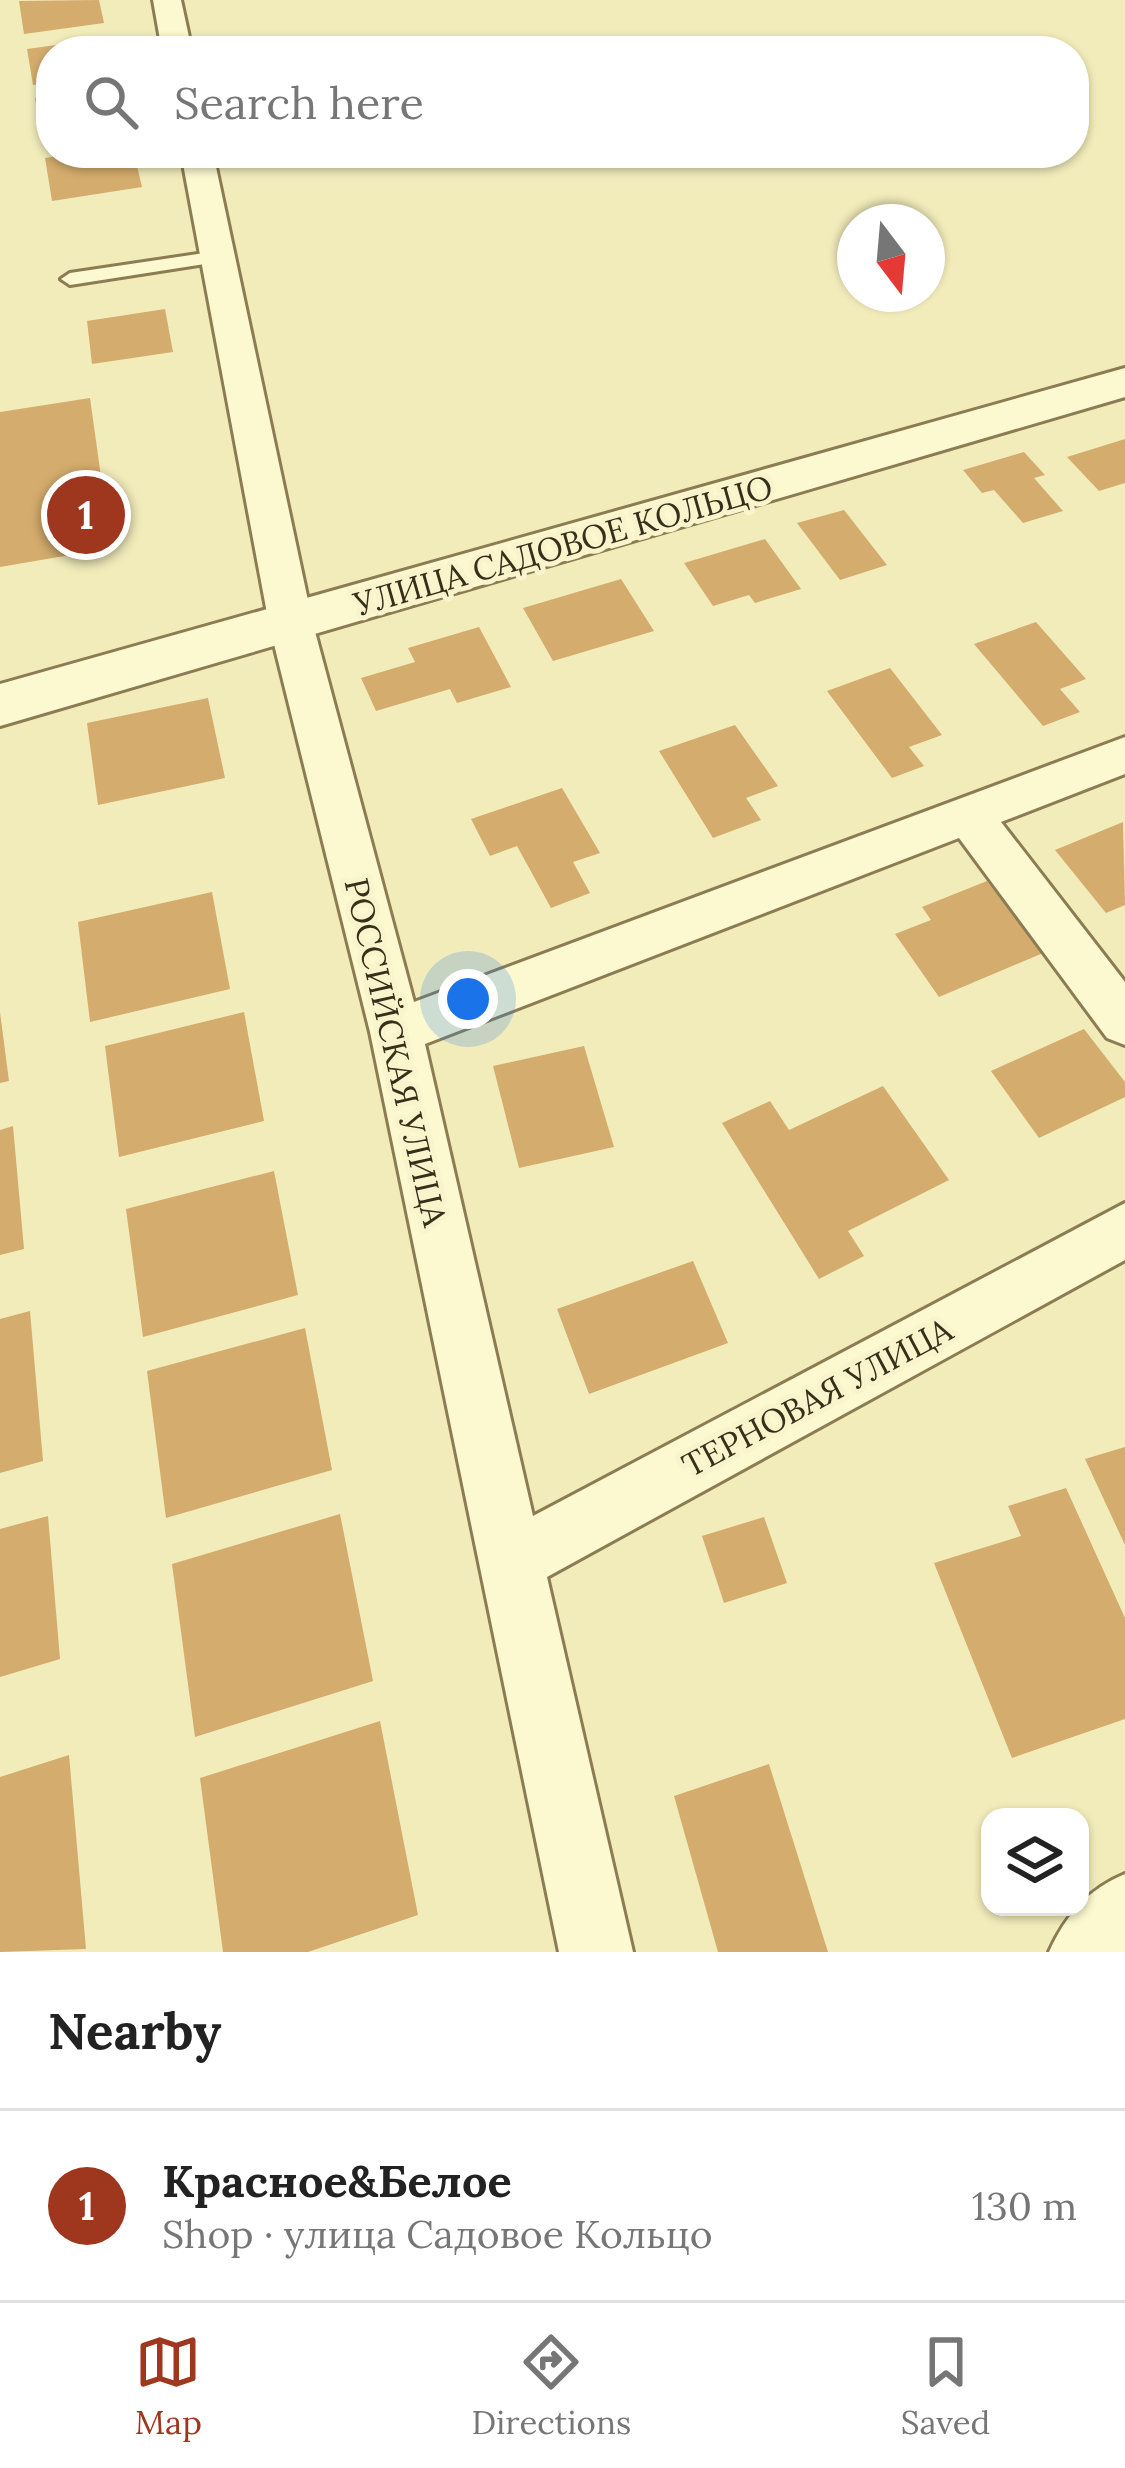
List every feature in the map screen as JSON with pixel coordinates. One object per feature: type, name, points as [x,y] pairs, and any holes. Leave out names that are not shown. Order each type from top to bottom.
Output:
[{"type":"street","points":[[166,0],[174,36]]},
{"type":"street","name":"РОССИЙСКАЯ УЛИЦА","points":[[200,168],[291,624],[396,1032],[596,1952]]},
{"type":"street","name":"УЛИЦА САДОВОЕ КОЛЬЦО","points":[[0,705],[1125,382]]},
{"type":"street","points":[[396,1032],[1125,755]]},
{"type":"street","points":[[968,814],[1125,1022]]},
{"type":"street","name":"ТЕРНОВАЯ УЛИЦА","points":[[508,1563],[1125,1230]]},
{"type":"street","points":[[1086,1952],[1125,1910]]},
{"type":"lane","points":[[70,279],[218,257]]},
{"type":"building","points":[[99,0],[104,23],[24,34],[19,1]]},
{"type":"building","points":[[36,48],[36,84],[33,85],[27,49]]},
{"type":"building","points":[[47,168],[138,168],[142,187],[52,201]]},
{"type":"building","points":[[165,309],[173,352],[92,364],[87,321]]},
{"type":"building","points":[[90,398],[111,548],[0,567],[0,412]]},
{"type":"building","points":[[1125,439],[1125,483],[1099,491],[1067,457]]},
{"type":"building","points":[[1024,452],[1045,475],[1034,478],[1063,511],[1023,523],[994,490],[982,493],[963,470]]},
{"type":"building","points":[[844,510],[887,565],[840,580],[797,523]]},
{"type":"building","points":[[765,539],[801,589],[755,603],[749,595],[713,606],[684,563]]},
{"type":"building","points":[[621,579],[654,631],[553,661],[523,608]]},
{"type":"building","points":[[1036,622],[1086,679],[1060,689],[1080,712],[1043,726],[974,644]]},
{"type":"building","points":[[479,627],[511,687],[457,703],[450,689],[376,711],[361,678],[415,662],[408,648]]},
{"type":"building","points":[[890,668],[942,735],[909,747],[924,766],[892,778],[827,691]]},
{"type":"building","points":[[208,698],[225,778],[98,805],[87,723]]},
{"type":"building","points":[[735,725],[778,786],[746,798],[761,820],[713,838],[659,751]]},
{"type":"building","points":[[562,788],[600,853],[573,862],[590,893],[551,908],[517,846],[490,856],[471,819]]},
{"type":"building","points":[[1123,822],[1125,905],[1106,913],[1055,850]]},
{"type":"building","points":[[987,881],[1043,953],[939,997],[895,934],[931,920],[922,907]]},
{"type":"building","points":[[212,892],[230,989],[90,1022],[78,922]]},
{"type":"building","points":[[0,1012],[9,1081],[0,1083]]},
{"type":"building","points":[[244,1012],[264,1121],[119,1157],[105,1046]]},
{"type":"building","points":[[1084,1029],[1125,1082],[1125,1097],[1039,1138],[991,1071]]},
{"type":"building","points":[[584,1046],[614,1147],[519,1168],[493,1066]]},
{"type":"building","points":[[883,1086],[949,1180],[848,1231],[864,1256],[819,1279],[722,1123],[770,1101],[789,1130]]},
{"type":"building","points":[[13,1126],[24,1249],[0,1255],[0,1130]]},
{"type":"building","points":[[274,1171],[298,1295],[143,1337],[126,1209]]},
{"type":"building","points":[[693,1261],[728,1343],[589,1394],[557,1309]]},
{"type":"building","points":[[30,1311],[43,1461],[0,1473],[0,1319]]},
{"type":"building","points":[[305,1328],[332,1470],[166,1518],[147,1371]]},
{"type":"building","points":[[1125,1447],[1125,1545],[1085,1459]]},
{"type":"building","points":[[1066,1488],[1125,1618],[1125,1719],[1012,1758],[934,1563],[1021,1536],[1008,1506]]},
{"type":"building","points":[[340,1514],[373,1681],[195,1737],[172,1564]]},
{"type":"building","points":[[48,1516],[60,1659],[0,1677],[0,1529]]},
{"type":"building","points":[[764,1517],[787,1583],[724,1603],[702,1536]]},
{"type":"building","points":[[380,1721],[418,1915],[308,1952],[223,1952],[200,1778]]},
{"type":"building","points":[[69,1755],[86,1949],[0,1952],[0,1777]]},
{"type":"building","points":[[769,1764],[828,1952],[718,1952],[674,1796]]},
{"type":"place","name":"Красное&Белое","points":[[86,515]]}]
